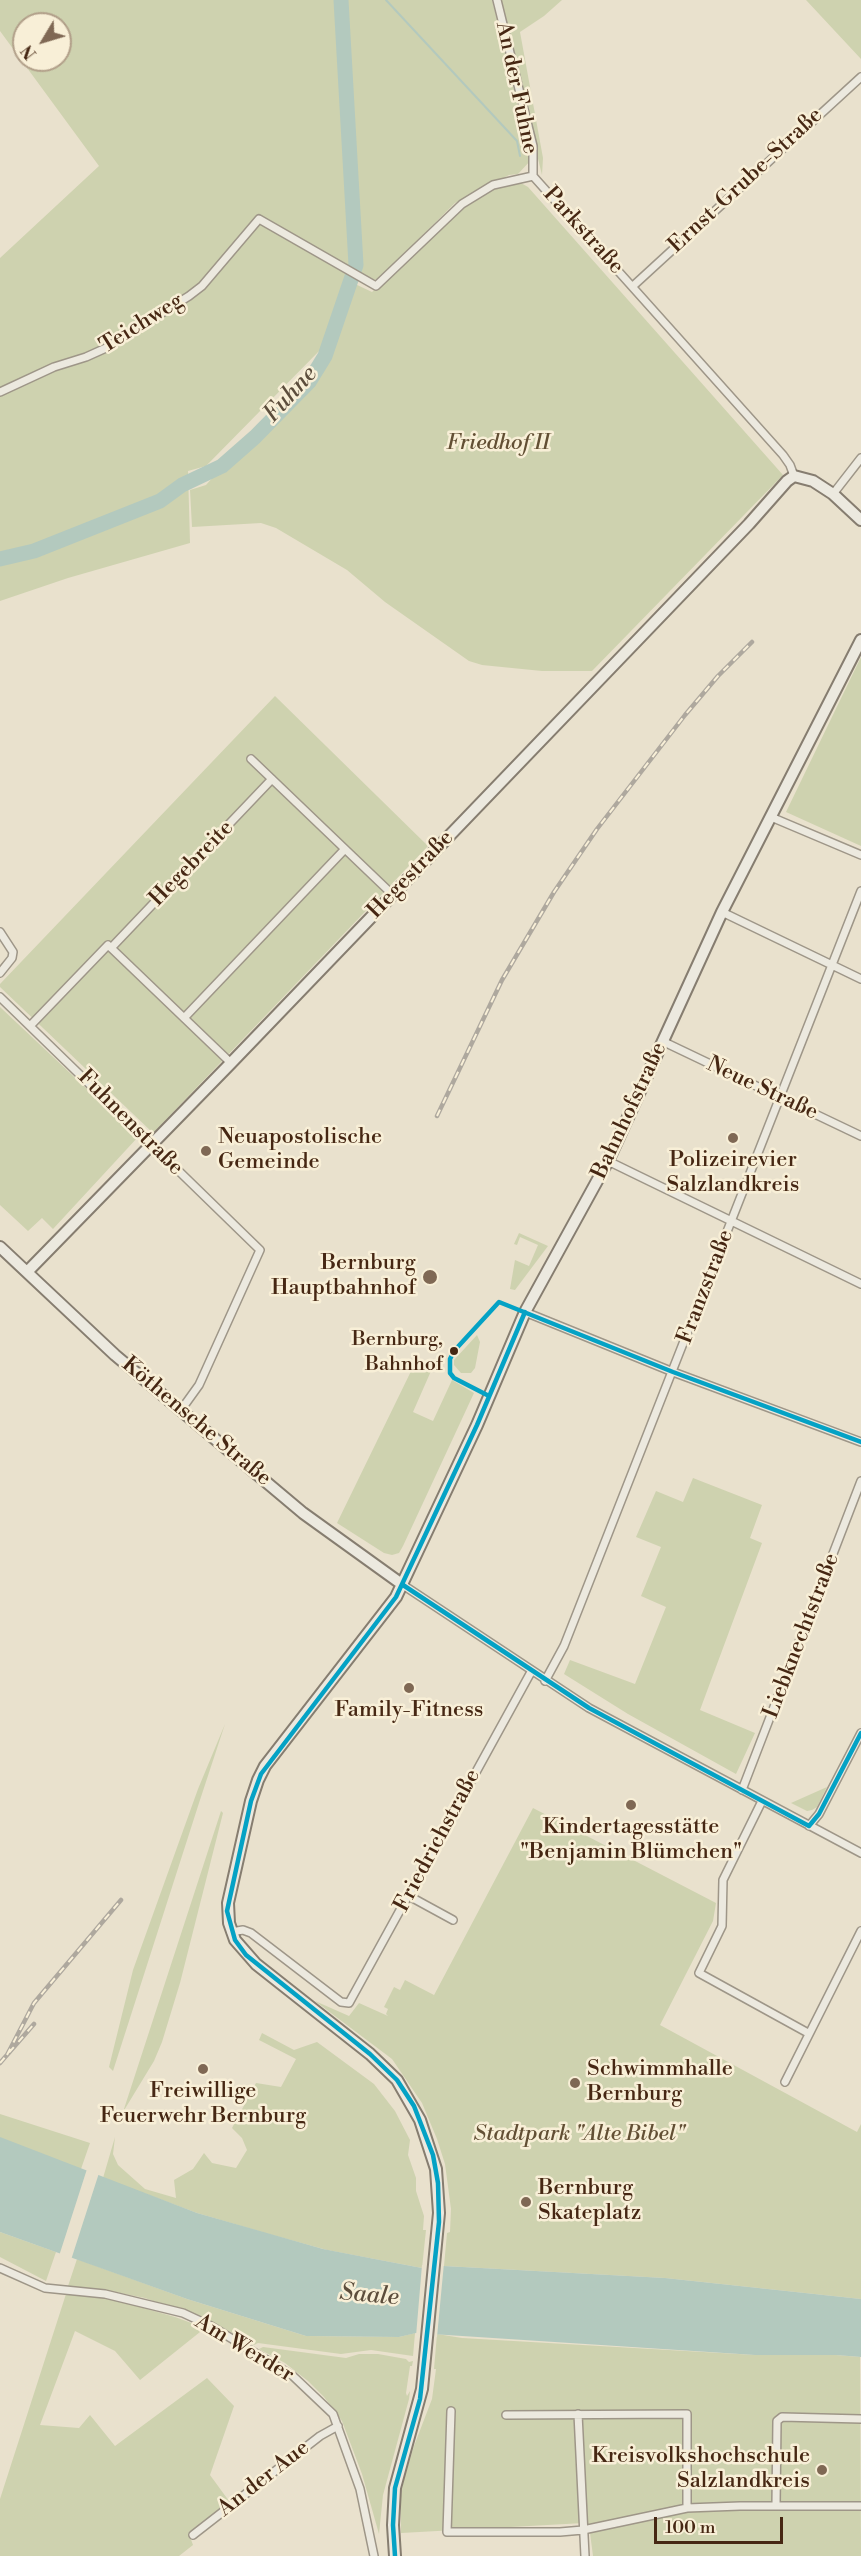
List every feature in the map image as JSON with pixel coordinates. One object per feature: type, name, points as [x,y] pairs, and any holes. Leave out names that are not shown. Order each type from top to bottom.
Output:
[{"type":"main road","points":[[794,476],[807,478],[833,494],[861,520]]},
{"type":"main road","name":"Hegestraße","points":[[27,1272],[393,895],[794,476]]},
{"type":"main road","name":"Bahnhofstraße","points":[[231,1932],[227,1911],[228,1902],[251,1801],[261,1774],[389,1609],[403,1585],[477,1425],[525,1312],[608,1161],[722,912],[861,639]]},
{"type":"main road","name":"Köthensche Straße","points":[[0,1247],[115,1354],[318,1525],[403,1585]]},
{"type":"main road","points":[[231,1932],[246,1955],[370,2054],[405,2093],[420,2120],[433,2155],[439,2200],[438,2231],[420,2399],[395,2488],[393,2524],[395,2556]]},
{"type":"street","name":"An der Fuhne","points":[[497,0],[533,146],[533,176]]},
{"type":"street","name":"Ernst-Grube-Straße","points":[[633,286],[861,77]]},
{"type":"street","name":"Parkstraße","points":[[259,219],[364,281],[376,285],[462,204],[493,185],[533,176],[783,455],[794,476]]},
{"type":"street","name":"Teichweg","points":[[0,392],[54,367],[106,348],[189,296],[202,286],[259,219]]},
{"type":"street","points":[[833,494],[861,458]]},
{"type":"street","points":[[251,759],[393,895]]},
{"type":"street","name":"Hegebreite","points":[[30,1026],[108,945],[111,948],[272,779]]},
{"type":"street","points":[[771,817],[861,855]]},
{"type":"street","points":[[184,1018],[345,849]]},
{"type":"street","name":"Franzstraße","points":[[545,1681],[564,1646],[861,891]]},
{"type":"street","points":[[722,912],[861,979]]},
{"type":"street","points":[[0,932],[13,952],[9,964],[0,973]]},
{"type":"street","points":[[111,948],[231,1063]]},
{"type":"street","name":"Fuhnenstraße","points":[[0,997],[260,1250],[199,1384],[181,1410]]},
{"type":"street","name":"Neue Straße","points":[[662,1041],[861,1136]]},
{"type":"street","points":[[608,1161],[861,1284]]},
{"type":"street","points":[[525,1312],[673,1372],[861,1442]]},
{"type":"street","name":"Liebknechtstraße","points":[[742,1790],[861,1482]]},
{"type":"street","points":[[403,1585],[531,1672],[615,1724],[861,1853]]},
{"type":"street","name":"Friedrichstraße","points":[[231,1932],[243,1930],[251,1933],[341,2002],[349,2003],[531,1672]]},
{"type":"street","points":[[809,1826],[820,1813],[861,1733]]},
{"type":"street","points":[[762,1801],[723,1880],[723,1926],[699,1973],[808,2033]]},
{"type":"street","points":[[409,1896],[453,1920]]},
{"type":"street","points":[[785,2082],[861,1931]]},
{"type":"street","name":"Am Werder","points":[[0,2268],[45,2288],[105,2294],[183,2313],[211,2326],[293,2376],[333,2414],[360,2489],[374,2556]]},
{"type":"street","points":[[451,2411],[447,2532],[583,2530],[687,2508],[776,2505],[861,2506]]},
{"type":"street","points":[[578,2414],[585,2556]]},
{"type":"street","points":[[506,2415],[687,2414],[687,2508]]},
{"type":"street","points":[[776,2505],[777,2421],[782,2417],[861,2419]]},
{"type":"street","name":"An der Aue","points":[[193,2535],[320,2436],[338,2426]]},
{"type":"green space","name":"Friedhof II","points":[[0,0],[342,0],[358,255],[345,0],[492,0],[531,160],[518,174],[509,175],[455,203],[377,280],[368,278],[358,271],[353,283],[372,292],[464,205],[488,191],[521,183],[528,187],[783,475],[592,671],[542,671],[482,665],[469,661],[385,602],[347,570],[276,528],[261,523],[192,527],[190,490],[206,485],[326,351],[338,316],[324,346],[206,466],[188,471],[190,543],[68,578],[0,601],[0,258],[99,166],[30,72],[72,72],[72,12],[12,12],[12,47],[0,31]]},
{"type":"green space","points":[[499,0],[562,0],[544,16],[520,32],[543,158],[542,175]]},
{"type":"green space","points":[[806,0],[861,0],[861,59]]},
{"type":"green space","points":[[861,657],[861,846],[786,812]]},
{"type":"green space","points":[[275,696],[428,846],[153,1133],[0,987],[0,984]]},
{"type":"green space","points":[[0,1007],[138,1137],[53,1229],[42,1218],[28,1231],[0,1205]]},
{"type":"green space","points":[[519,1233],[548,1246],[515,1290],[510,1289],[515,1260],[529,1266],[538,1245],[520,1237],[517,1245],[514,1244]]},
{"type":"green space","points":[[477,1335],[480,1342],[475,1368],[471,1373],[461,1373],[454,1365],[454,1360]]},
{"type":"green space","points":[[415,1363],[431,1371],[413,1412],[433,1421],[452,1380],[474,1393],[403,1546],[399,1553],[392,1555],[384,1553],[337,1523]]},
{"type":"green space","points":[[693,1478],[762,1505],[750,1538],[762,1543],[700,1710],[755,1733],[736,1774],[628,1714],[564,1674],[570,1660],[635,1684],[666,1607],[641,1596],[661,1547],[636,1537],[656,1491],[683,1502]]},
{"type":"green space","points":[[225,1724],[113,2071],[109,2067],[133,1970],[198,1789]]},
{"type":"green space","points":[[827,1787],[817,1807],[812,1810],[807,1811],[791,1803]]},
{"type":"green space","name":"Stadtpark \"Alte Bibel\"","points":[[533,1808],[716,1903],[713,1921],[660,2025],[857,2132],[861,2124],[861,2299],[665,2278],[444,2266],[447,2233],[450,2232],[451,2209],[445,2164],[422,2103],[392,2059],[315,2001],[349,2016],[359,2003],[388,2016],[386,2014],[388,2009],[384,2007],[394,1987],[400,1990],[405,1980],[434,1995],[432,1999]]},
{"type":"green space","points":[[221,1811],[223,1813],[180,1983],[162,2042],[154,2061],[123,2112]]},
{"type":"green space","points":[[262,2033],[294,2050],[317,2042],[374,2084],[395,2111],[410,2140],[408,2155],[416,2178],[416,2191],[424,2216],[423,2230],[426,2230],[422,2268],[327,2250],[265,2233],[197,2213],[103,2178],[115,2137],[113,2154],[118,2165],[145,2189],[176,2198],[174,2180],[193,2169],[204,2153],[212,2163],[236,2168],[247,2150],[242,2138],[232,2128],[256,2083],[281,2087],[296,2059],[259,2040]]},
{"type":"green space","points":[[0,2114],[90,2143],[73,2192],[0,2140]]},
{"type":"green space","points":[[0,2232],[56,2252],[46,2281],[0,2257]]},
{"type":"green space","points":[[77,2259],[187,2299],[306,2336],[399,2337],[415,2333],[413,2356],[371,2350],[341,2354],[258,2343],[254,2345],[216,2324],[145,2298],[68,2286]]},
{"type":"green space","points":[[66,2294],[108,2298],[205,2328],[140,2380],[115,2351],[75,2331],[40,2425],[79,2428],[90,2415],[115,2446],[207,2378],[234,2406],[210,2475],[229,2501],[189,2534],[193,2545],[179,2556],[0,2556],[0,2499]]},
{"type":"green space","points":[[437,2334],[462,2338],[755,2355],[860,2357],[861,2556],[593,2556],[589,2525],[585,2526],[584,2523],[401,2533],[401,2495],[414,2446],[432,2399]]},
{"type":"green space","points":[[263,2347],[346,2358],[359,2354],[378,2354],[413,2361],[410,2366],[406,2393],[407,2396],[410,2391],[409,2399],[383,2495],[379,2534],[362,2474],[342,2421],[324,2397],[308,2381],[285,2363],[259,2349]]},
{"type":"water","name":"Saale","points":[[0,2137],[197,2213],[323,2249],[422,2268],[444,2266],[665,2278],[861,2299],[861,2357],[755,2355],[416,2333],[399,2337],[306,2336],[187,2299],[0,2232]]},
{"type":"pier","points":[[87,2169],[99,2173],[71,2260],[59,2256]]},
{"type":"pier","points":[[444,2263],[437,2337],[416,2336],[422,2265]]},
{"type":"waterway","name":"Fuhne","points":[[0,559],[34,551],[160,501],[182,485],[222,466],[255,437],[309,382],[325,356],[356,265],[341,0]]},
{"type":"waterway","points":[[386,0],[517,141],[520,156]]},
{"type":"railway","points":[[437,1116],[502,980],[554,892],[597,829],[685,715],[718,676],[752,642]]},
{"type":"railway","points":[[7,2055],[34,2003],[121,1900]]},
{"type":"railway","points":[[0,2063],[34,2024]]},
{"type":"transit line","points":[[489,1396],[454,1378],[450,1373],[450,1359],[454,1351],[499,1302],[673,1372],[861,1442]]},
{"type":"transit line","points":[[395,2556],[393,2525],[395,2488],[420,2399],[439,2222],[438,2183],[433,2155],[414,2106],[397,2080],[370,2054],[246,1955],[235,1940],[227,1911],[251,1801],[261,1774],[396,1597],[477,1425],[525,1312]]},
{"type":"transit line","points":[[403,1585],[589,1708],[809,1826],[819,1814],[861,1733]]},
{"type":"place","name":"Polizeirevier Salzlandkreis","points":[[733,1138]]},
{"type":"place","name":"Neuapostolische Gemeinde","points":[[206,1151]]},
{"type":"place","name":"Bernburg Hauptbahnhof","points":[[430,1277]]},
{"type":"place","name":"Bernburg, Bahnhof","points":[[454,1351]]},
{"type":"place","name":"Family-Fitness","points":[[409,1688]]},
{"type":"place","name":"Kindertagesstätte \"Benjamin Blümchen\"","points":[[631,1805]]},
{"type":"place","name":"Freiwillige Feuerwehr Bernburg","points":[[203,2069]]},
{"type":"place","name":"Schwimmhalle Bernburg","points":[[575,2083]]},
{"type":"place","name":"Bernburg Skateplatz","points":[[526,2202]]},
{"type":"place","name":"Kreisvolkshochschule Salzlandkreis","points":[[822,2470]]}]
